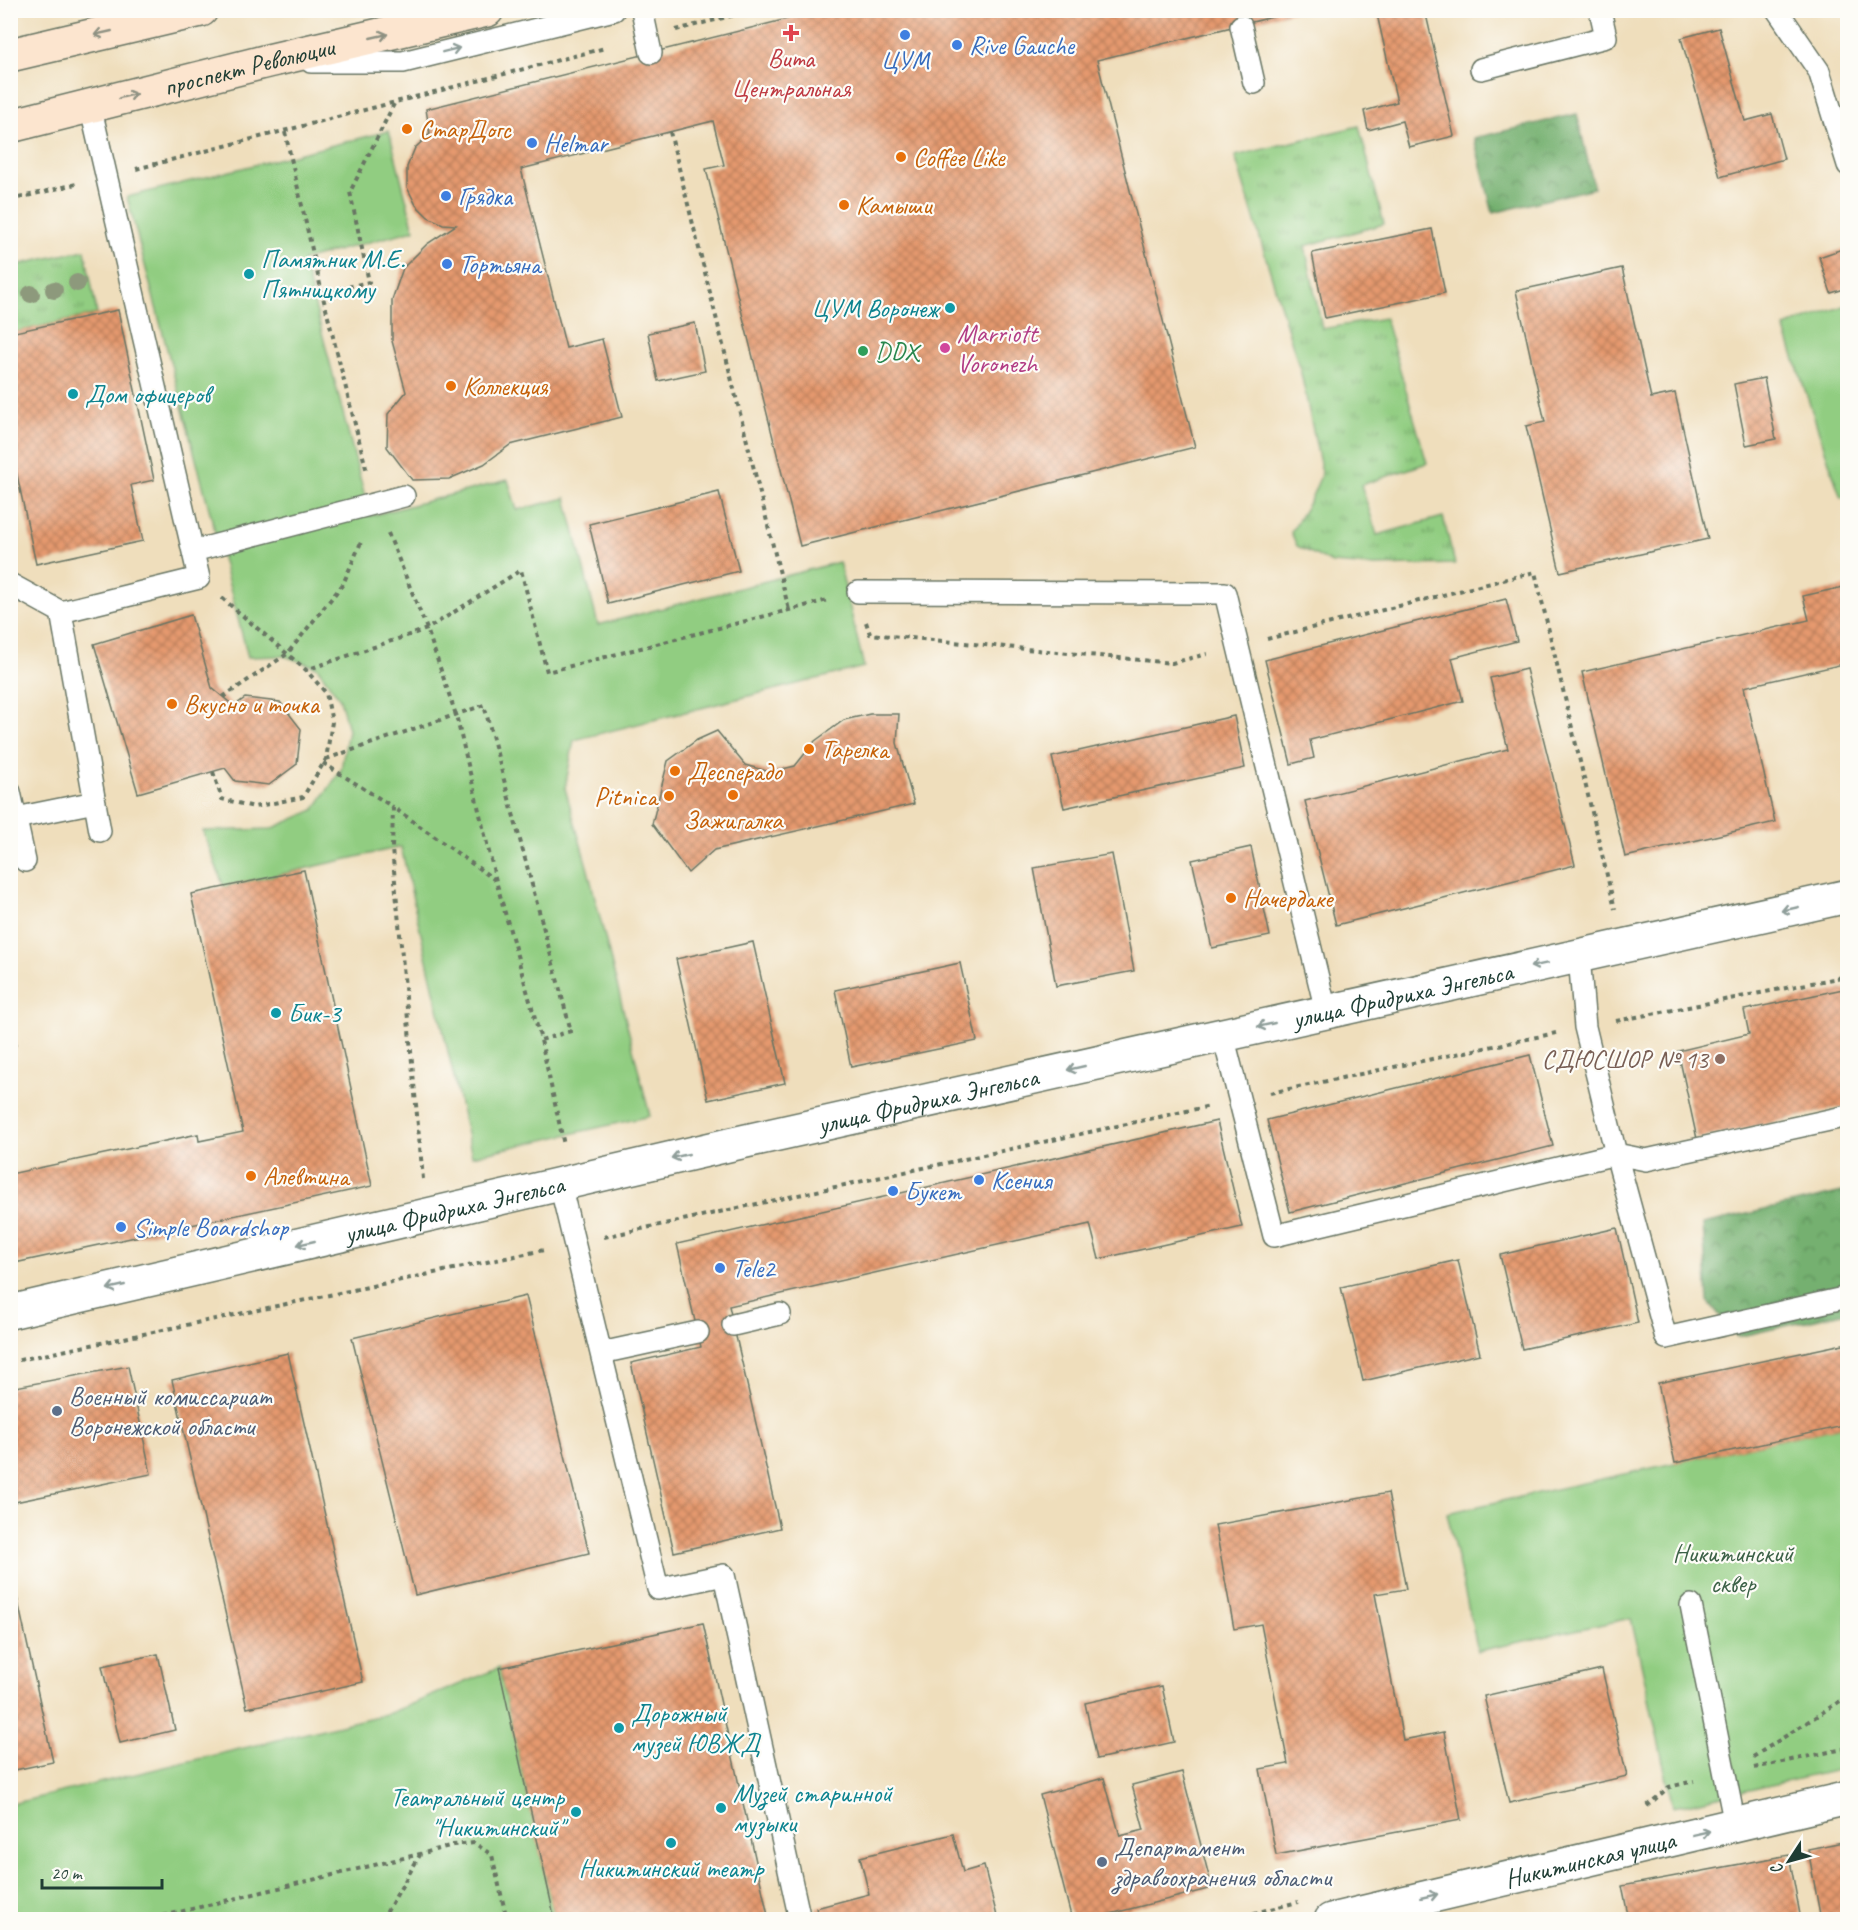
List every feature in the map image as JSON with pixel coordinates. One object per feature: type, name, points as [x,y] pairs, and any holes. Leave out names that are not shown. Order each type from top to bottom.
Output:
[{"type":"main road","points":[[10,55],[201,10]]},
{"type":"main road","name":"проспект Революции","points":[[10,126],[487,10]]},
{"type":"street","name":"улица Фридриха Энгельса","points":[[10,1312],[560,1184],[1848,896]]},
{"type":"street","name":"Никитинская улица","points":[[1331,1920],[1848,1798]]},
{"type":"lane","points":[[268,62],[403,62],[614,10]]},
{"type":"lane","points":[[642,10],[649,45]]},
{"type":"lane","points":[[1481,69],[1606,37],[1600,10]]},
{"type":"lane","points":[[1777,10],[1819,71],[1848,165]]},
{"type":"lane","points":[[1241,26],[1254,83]]},
{"type":"lane","points":[[10,584],[61,612],[199,578],[90,105]]},
{"type":"lane","points":[[193,551],[404,496]]},
{"type":"lane","points":[[858,592],[1225,593],[1326,1011]]},
{"type":"lane","points":[[61,612],[100,831]]},
{"type":"lane","points":[[10,792],[25,861]]},
{"type":"lane","points":[[16,818],[95,802]]},
{"type":"lane","points":[[1578,956],[1585,1027],[1666,1338],[1848,1297]]},
{"type":"lane","points":[[1223,1035],[1274,1236],[1617,1154],[1646,1160],[1848,1116]]},
{"type":"lane","points":[[560,1184],[658,1589],[724,1575],[800,1920]]},
{"type":"lane","points":[[733,1324],[780,1314]]},
{"type":"lane","points":[[601,1353],[698,1332]]},
{"type":"lane","points":[[1690,1605],[1735,1824]]},
{"type":"path","points":[[10,200],[395,103],[649,45],[754,10]]},
{"type":"path","points":[[322,292],[369,282],[350,192],[395,103]]},
{"type":"path","points":[[285,132],[322,292],[376,504],[427,629],[456,715],[496,881],[541,1040],[564,1148]]},
{"type":"path","points":[[670,132],[789,610]]},
{"type":"path","points":[[223,697],[287,654],[343,584],[376,504]]},
{"type":"path","points":[[306,670],[427,629],[521,570],[547,672],[858,592],[870,634],[1172,663],[1536,572],[1615,910]]},
{"type":"path","points":[[199,578],[306,670],[326,693],[332,722],[325,761],[303,796],[254,807],[222,799],[213,772]]},
{"type":"path","points":[[325,761],[484,705],[571,1031],[541,1040]]},
{"type":"path","points":[[325,761],[496,881]]},
{"type":"path","points":[[393,807],[392,849],[421,1173],[425,1186]]},
{"type":"path","points":[[10,1362],[574,1244],[1585,1027],[1848,976]]},
{"type":"path","points":[[1725,1775],[1848,1696]]},
{"type":"path","points":[[146,1920],[453,1845],[474,1843],[492,1855],[507,1920]]},
{"type":"path","points":[[382,1920],[420,1854]]},
{"type":"path","points":[[178,1912],[179,1920]]},
{"type":"green space","points":[[1577,114],[1594,188],[1493,213],[1474,138]]},
{"type":"green space","points":[[1359,126],[1384,224],[1305,246],[1322,329],[1385,318],[1427,463],[1361,485],[1377,535],[1443,517],[1455,564],[1374,566],[1332,563],[1297,546],[1291,532],[1310,501],[1322,473],[1301,373],[1235,156]]},
{"type":"green space","points":[[389,131],[414,230],[303,260],[370,516],[508,480],[517,510],[566,498],[598,625],[839,562],[864,667],[574,740],[565,788],[650,1116],[472,1156],[401,847],[224,887],[203,831],[271,829],[314,810],[341,770],[348,730],[340,699],[317,667],[284,656],[248,657],[127,197]]},
{"type":"green space","points":[[85,250],[97,314],[11,333],[11,266]]},
{"type":"green space","points":[[1847,305],[1848,496],[1841,498],[1784,327]]},
{"type":"green space","points":[[1847,1191],[1847,1312],[1737,1337],[1708,1301],[1703,1224]]},
{"type":"green space","name":"Никитинский сквер","points":[[1847,1425],[1847,1768],[1673,1807],[1631,1618],[1478,1651],[1447,1513]]},
{"type":"green space","points":[[499,1668],[555,1919],[11,1919],[11,1804],[390,1713]]},
{"type":"building","name":"ЦУМ Воронеж","points":[[823,10],[1301,10],[1097,60],[1195,447],[800,546],[706,169],[724,165],[713,121],[521,169],[566,348],[602,339],[622,417],[510,445],[484,464],[449,479],[412,480],[387,447],[388,414],[406,392],[392,341],[392,300],[403,268],[427,244],[456,225],[443,224],[428,217],[416,205],[407,187],[407,167],[415,148],[430,134],[426,109]]},
{"type":"building","points":[[1376,10],[1425,10],[1454,136],[1409,147],[1402,121],[1368,130],[1364,111],[1397,102]]},
{"type":"building","points":[[1719,28],[1745,121],[1772,114],[1784,159],[1720,177],[1681,38]]},
{"type":"building","points":[[1432,229],[1445,293],[1325,318],[1312,253]]},
{"type":"building","points":[[1848,247],[1848,288],[1831,293],[1819,257]]},
{"type":"building","points":[[1622,268],[1651,398],[1675,393],[1708,539],[1560,572],[1526,426],[1545,422],[1516,291]]},
{"type":"building","name":"Дом офицеров","points":[[118,310],[154,480],[131,485],[143,541],[36,564],[13,456],[10,456],[10,333]]},
{"type":"building","points":[[695,323],[705,371],[658,381],[648,333]]},
{"type":"building","points":[[1764,378],[1776,439],[1746,445],[1734,384]]},
{"type":"building","points":[[719,492],[739,571],[608,604],[589,524]]},
{"type":"building","points":[[1848,586],[1848,663],[1744,687],[1775,822],[1625,857],[1582,672],[1809,620],[1803,596]]},
{"type":"building","points":[[1506,599],[1517,641],[1452,658],[1463,701],[1310,740],[1314,758],[1291,764],[1265,660]]},
{"type":"building","name":"Вкусно и точка","points":[[191,615],[212,688],[234,706],[245,698],[280,702],[301,729],[297,764],[269,785],[235,781],[225,768],[138,793],[94,644]]},
{"type":"building","points":[[1526,669],[1575,865],[1336,925],[1305,801],[1508,749],[1490,678]]},
{"type":"building","points":[[870,714],[899,714],[897,743],[914,804],[714,850],[688,873],[652,824],[668,761],[697,740],[717,731],[745,765],[770,772],[795,766],[815,741],[844,720]]},
{"type":"building","points":[[1234,716],[1245,768],[1064,808],[1052,757]]},
{"type":"building","name":"Начердаке","points":[[1251,847],[1270,936],[1212,948],[1192,860]]},
{"type":"building","points":[[1112,854],[1134,971],[1056,986],[1034,868]]},
{"type":"building","name":"Бик-3","points":[[304,870],[372,1186],[10,1264],[10,1174],[198,1134],[199,1141],[243,1132],[191,894]]},
{"type":"building","points":[[753,942],[785,1083],[708,1100],[676,959]]},
{"type":"building","points":[[960,963],[977,1041],[851,1067],[835,990]]},
{"type":"building","points":[[1848,988],[1848,1106],[1697,1139],[1678,1051],[1749,1034],[1744,1010]]},
{"type":"building","points":[[10,1023],[16,1045],[10,1046]]},
{"type":"building","points":[[1530,1055],[1553,1146],[1290,1212],[1267,1120]]},
{"type":"building","points":[[1217,1121],[1242,1227],[1099,1259],[1090,1224],[729,1306],[780,1528],[674,1552],[631,1363],[701,1347],[677,1244]]},
{"type":"building","points":[[1617,1228],[1638,1323],[1522,1349],[1500,1255]]},
{"type":"building","points":[[1458,1260],[1480,1354],[1363,1381],[1341,1287]]},
{"type":"building","points":[[526,1296],[589,1553],[415,1595],[352,1338]]},
{"type":"building","points":[[1848,1343],[1848,1425],[1675,1463],[1658,1383]]},
{"type":"building","points":[[288,1353],[363,1682],[247,1708],[172,1380]]},
{"type":"building","points":[[128,1366],[151,1474],[10,1503],[10,1388]]},
{"type":"building","points":[[1388,1493],[1406,1589],[1375,1594],[1403,1740],[1444,1732],[1461,1820],[1276,1855],[1260,1769],[1288,1764],[1261,1624],[1234,1629],[1215,1525]]},
{"type":"building","points":[[10,1565],[53,1762],[10,1771]]},
{"type":"building","points":[[703,1623],[769,1920],[555,1920],[499,1668]]},
{"type":"building","points":[[158,1654],[175,1730],[120,1743],[102,1666]]},
{"type":"building","points":[[1602,1669],[1627,1776],[1509,1803],[1484,1696]]},
{"type":"building","points":[[1162,1686],[1174,1742],[1097,1759],[1085,1703]]},
{"type":"building","points":[[1182,1772],[1212,1888],[1087,1920],[1072,1920],[1040,1795],[1104,1778],[1120,1836],[1144,1830],[1132,1785]]},
{"type":"building","points":[[953,1834],[963,1872],[984,1866],[998,1920],[819,1920],[816,1908],[869,1894],[860,1857]]},
{"type":"building","points":[[1848,1841],[1848,1920],[1821,1920],[1808,1849]]},
{"type":"building","points":[[1789,1855],[1801,1920],[1629,1920],[1622,1886]]},
{"type":"place","name":"Вита Центральная","points":[[791,33]]},
{"type":"place","name":"ЦУМ","points":[[905,35]]},
{"type":"place","name":"Rive Gauche","points":[[957,45]]},
{"type":"place","name":"СтарДогс","points":[[407,129]]},
{"type":"place","name":"Helmar","points":[[532,143]]},
{"type":"place","name":"Coffee Like","points":[[901,157]]},
{"type":"place","name":"Грядка","points":[[446,196]]},
{"type":"place","name":"Камыши","points":[[844,205]]},
{"type":"place","name":"Тортьяна","points":[[447,264]]},
{"type":"place","name":"Памятник М.Е. Пятницкому","points":[[249,274]]},
{"type":"place","name":"ЦУМ Воронеж","points":[[950,308]]},
{"type":"place","name":"Marriott Voronezh","points":[[945,348]]},
{"type":"place","name":"DDX","points":[[863,351]]},
{"type":"place","name":"Коллекция","points":[[451,386]]},
{"type":"place","name":"Дом офицеров","points":[[73,394]]},
{"type":"place","name":"Вкусно и точка","points":[[172,704]]},
{"type":"place","name":"Тарелка","points":[[809,749]]},
{"type":"place","name":"Десперадо","points":[[675,771]]},
{"type":"place","name":"Зажигалка","points":[[733,795]]},
{"type":"place","name":"Pitnica","points":[[669,796]]},
{"type":"place","name":"Начердаке","points":[[1231,898]]},
{"type":"place","name":"Бик-3","points":[[276,1013]]},
{"type":"place","name":"СДЮСШОР № 13","points":[[1720,1059]]},
{"type":"place","name":"Алевтина","points":[[251,1176]]},
{"type":"place","name":"Ксения","points":[[979,1180]]},
{"type":"place","name":"Букет","points":[[893,1191]]},
{"type":"place","name":"Simple Boardshop","points":[[121,1227]]},
{"type":"place","name":"Tele2","points":[[720,1268]]},
{"type":"place","name":"Военный комиссариат Воронежской области","points":[[57,1411]]},
{"type":"place","name":"Дорожный музей ЮВЖД","points":[[619,1728]]},
{"type":"place","name":"Музей старинной музыки","points":[[721,1808]]},
{"type":"place","name":"Театральный центр \"Никитинский\"","points":[[576,1812]]},
{"type":"place","name":"Никитинский театр","points":[[671,1843]]},
{"type":"place","name":"Департамент здравоохранения области","points":[[1102,1862]]}]
